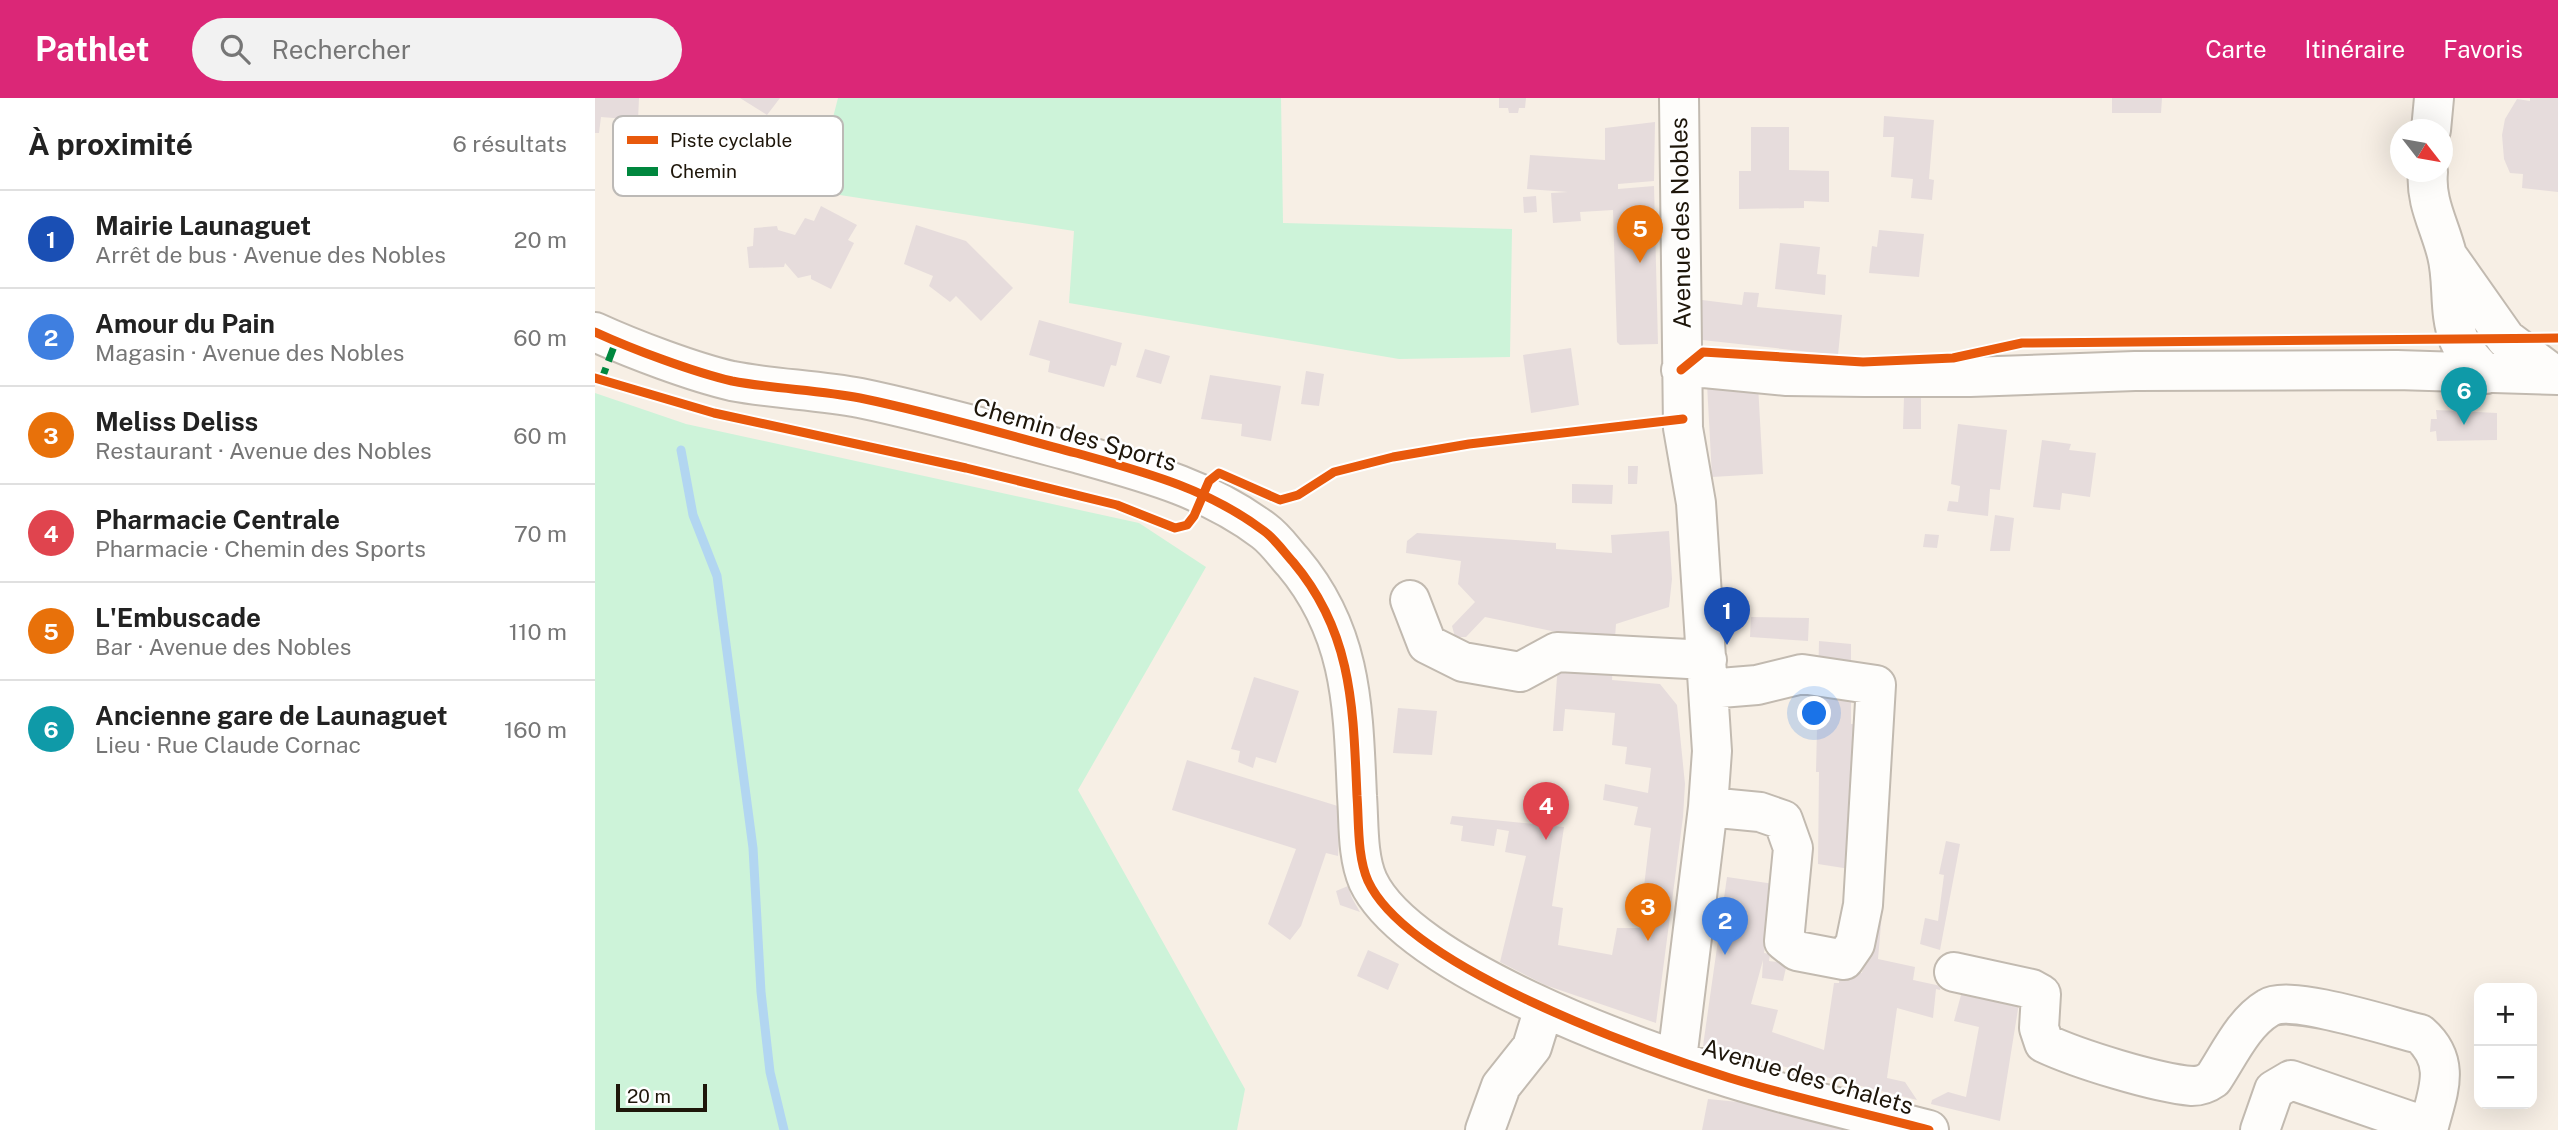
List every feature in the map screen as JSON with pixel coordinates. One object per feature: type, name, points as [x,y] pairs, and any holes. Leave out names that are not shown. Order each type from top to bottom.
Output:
[{"type":"street","name":"Avenue des Nobles","points":[[1677,1059],[1708,807],[1712,751],[1696,503],[1683,428],[1679,98]]},
{"type":"street","points":[[2432,119],[2434,98]]},
{"type":"street","points":[[2427,182],[2433,218],[2448,256],[2506,339],[2556,375]]},
{"type":"street","points":[[2448,256],[2450,295],[2459,340],[2472,360],[2486,374]]},
{"type":"street","name":"Chemin des Sports","points":[[595,332],[731,380],[834,393],[912,409],[1166,478],[1219,500],[1269,534],[1309,581],[1333,621],[1346,664],[1354,721],[1359,834],[1365,876],[1382,906],[1407,931],[1476,974],[1544,1008],[1677,1059]]},
{"type":"street","points":[[1681,370],[1704,368],[1787,376],[1957,377],[2134,371],[2556,375]]},
{"type":"street","points":[[1410,600],[1427,644],[1463,662],[1520,672],[1557,652],[1757,685],[1802,674],[1876,685],[1863,905],[1856,944],[1844,960],[1797,951],[1784,941],[1793,848],[1783,820],[1760,812],[1708,807]]},
{"type":"street","points":[[1954,972],[2032,989],[2041,994],[2039,1028],[2044,1043],[2162,1080],[2193,1086],[2204,1085],[2213,1079],[2252,1021],[2271,1006],[2296,1003],[2420,1034],[2432,1044],[2441,1062],[2440,1085],[2428,1130]]},
{"type":"street","points":[[1485,1130],[1501,1086],[1532,1047],[1544,1008]]},
{"type":"street","name":"Avenue des Chalets","points":[[1677,1059],[1731,1078],[1929,1130]]},
{"type":"street","points":[[2260,1130],[2274,1090],[2291,1080],[2416,1123],[2421,1130]]},
{"type":"green space","points":[[838,98],[1281,98],[1283,223],[1512,229],[1510,357],[1399,359],[1069,303],[1074,231],[843,195],[843,116],[833,116]]},
{"type":"green space","points":[[595,393],[686,424],[1139,523],[1206,567],[1078,790],[1245,1089],[1237,1130],[595,1130]]},
{"type":"building","points":[[595,98],[639,98],[638,116],[601,117],[599,133],[595,133]]},
{"type":"building","points":[[740,98],[780,98],[767,115]]},
{"type":"building","points":[[1499,98],[1526,98],[1525,108],[1519,108],[1518,113],[1509,113],[1508,108],[1499,108]]},
{"type":"building","points":[[2112,98],[2162,98],[2161,113],[2112,113]]},
{"type":"building","points":[[2530,98],[2558,98],[2558,192],[2522,188],[2523,174],[2510,173],[2504,159],[2502,135],[2505,119],[2517,99],[2530,101]]},
{"type":"building","points":[[1884,116],[1934,120],[1929,179],[1934,180],[1932,200],[1911,198],[1913,179],[1891,177],[1894,137],[1883,137]]},
{"type":"building","points":[[1655,122],[1654,181],[1618,184],[1618,189],[1654,186],[1658,344],[1620,345],[1617,342],[1613,210],[1580,212],[1581,221],[1553,223],[1551,193],[1568,192],[1527,189],[1530,155],[1605,160],[1605,128]]},
{"type":"building","points":[[1751,127],[1789,127],[1789,170],[1829,171],[1829,202],[1804,201],[1804,208],[1739,209],[1739,171],[1751,171]]},
{"type":"building","points":[[1536,196],[1537,212],[1524,213],[1523,197]]},
{"type":"building","points":[[821,206],[857,225],[848,240],[854,243],[831,289],[811,279],[811,275],[798,278],[785,263],[784,267],[749,268],[747,247],[753,246],[754,228],[777,226],[778,230],[795,235],[805,218],[814,221]]},
{"type":"building","points":[[916,225],[966,241],[1013,288],[981,321],[956,296],[950,302],[929,286],[933,276],[904,264]]},
{"type":"building","points":[[1879,230],[1924,234],[1919,277],[1869,273],[1872,246],[1877,247]]},
{"type":"building","points":[[1780,243],[1820,247],[1817,274],[1826,275],[1825,295],[1775,289]]},
{"type":"building","points":[[1744,292],[1759,293],[1757,307],[1842,315],[1838,355],[1702,340],[1702,300],[1742,305]]},
{"type":"building","points":[[1039,320],[1122,343],[1116,366],[1111,365],[1104,387],[1048,372],[1050,361],[1029,355]]},
{"type":"building","points":[[1571,348],[1579,405],[1531,413],[1523,355]]},
{"type":"building","points":[[1145,349],[1170,356],[1161,384],[1136,377]]},
{"type":"building","points":[[1306,371],[1324,374],[1319,406],[1301,404]]},
{"type":"building","points":[[1210,375],[1281,386],[1271,441],[1241,436],[1242,424],[1201,419]]},
{"type":"building","points":[[1707,384],[1758,385],[1763,474],[1712,477]]},
{"type":"building","points":[[1904,397],[1921,398],[1921,429],[1903,429]]},
{"type":"building","points":[[2436,410],[2497,413],[2497,440],[2437,441],[2436,431],[2430,432],[2431,419],[2437,419]]},
{"type":"building","points":[[1958,424],[2007,430],[2000,490],[1990,489],[1988,516],[1947,511],[1949,501],[1958,502],[1960,486],[1951,484]]},
{"type":"building","points":[[2042,440],[2071,444],[2069,450],[2096,453],[2090,497],[2062,493],[2060,510],[2033,507]]},
{"type":"building","points":[[1628,466],[1638,466],[1637,484],[1628,484]]},
{"type":"building","points":[[1572,484],[1613,485],[1612,504],[1572,503]]},
{"type":"building","points":[[1995,515],[2014,518],[2010,551],[1990,551]]},
{"type":"building","points":[[1669,531],[1672,579],[1669,607],[1616,624],[1612,680],[1660,684],[1677,705],[1685,784],[1683,817],[1656,1023],[1545,985],[1500,962],[1526,856],[1505,852],[1509,831],[1497,829],[1494,846],[1461,841],[1463,826],[1450,824],[1452,816],[1564,827],[1552,906],[1563,908],[1558,945],[1612,955],[1617,928],[1639,928],[1651,828],[1634,825],[1638,807],[1603,800],[1605,784],[1648,793],[1651,768],[1625,764],[1627,747],[1612,745],[1615,713],[1565,709],[1563,731],[1553,731],[1558,664],[1566,634],[1485,617],[1466,637],[1455,637],[1452,626],[1475,602],[1458,584],[1461,561],[1406,553],[1407,541],[1417,533],[1556,543],[1556,549],[1612,553],[1611,535]]},
{"type":"building","points":[[1925,534],[1939,535],[1937,548],[1923,547]]},
{"type":"building","points":[[1751,617],[1809,618],[1808,641],[1750,637]]},
{"type":"building","points":[[1819,641],[1851,644],[1851,724],[1858,724],[1859,772],[1850,772],[1850,869],[1818,864],[1819,772],[1816,772]]},
{"type":"building","points":[[1254,677],[1299,691],[1276,763],[1256,757],[1253,768],[1238,762],[1240,751],[1231,749]]},
{"type":"building","points":[[1398,708],[1437,711],[1432,755],[1393,753]]},
{"type":"building","points":[[1187,760],[1341,807],[1338,856],[1326,853],[1301,926],[1290,940],[1268,924],[1296,849],[1172,810]]},
{"type":"building","points":[[1946,841],[1960,844],[1940,950],[1920,944],[1925,918],[1938,921],[1944,875],[1939,874]]},
{"type":"building","points":[[1727,877],[1774,884],[1764,953],[1770,954],[1769,961],[1787,963],[1783,981],[1762,978],[1763,960],[1751,1004],[1778,1010],[1772,1032],[1824,1050],[1834,983],[1839,983],[1840,970],[1862,973],[1871,900],[1883,901],[1878,959],[1915,967],[1913,980],[1941,986],[1940,990],[1936,989],[1933,1018],[1897,1008],[1887,1078],[1905,1082],[1917,1100],[1703,1046]]},
{"type":"building","points":[[1348,886],[1360,912],[1340,905],[1336,891]]},
{"type":"building","points":[[1368,950],[1399,964],[1388,990],[1357,976]]},
{"type":"building","points":[[1957,989],[2019,1003],[2000,1121],[1931,1104],[1932,1100],[1948,1092],[1966,1097],[1979,1027],[1954,1021],[1961,995]]},
{"type":"building","points":[[1708,1099],[1749,1103],[1856,1130],[1702,1130]]},
{"type":"waterway","points":[[681,450],[693,515],[717,576],[753,848],[761,992],[770,1072],[784,1130]]},
{"type":"marked path","points":[[601,381],[616,341]]},
{"type":"cycle path","points":[[595,332],[663,360],[732,381],[860,398],[1101,460],[1197,492],[1242,516],[1268,534],[1293,562],[1313,589],[1339,644],[1351,702],[1362,861],[1368,881],[1391,913],[1428,944],[1476,973],[1529,1001],[1586,1026],[1730,1078],[1929,1130]]},
{"type":"cycle path","points":[[1681,370],[1703,352],[1863,362],[1953,358],[2022,343],[2558,338]]},
{"type":"cycle path","points":[[595,378],[714,413],[966,468],[1117,505],[1175,528],[1187,525],[1194,516],[1209,481],[1219,473],[1280,500],[1298,495],[1334,472],[1393,457],[1469,444],[1683,419]]},
{"type":"place","name":"L'Embuscade","points":[[1640,263]]},
{"type":"place","name":"Ancienne gare de Launaguet","points":[[2464,425]]},
{"type":"place","name":"Mairie Launaguet","points":[[1727,645]]},
{"type":"place","name":"Pharmacie Centrale","points":[[1546,840]]},
{"type":"place","name":"Meliss Deliss","points":[[1648,941]]},
{"type":"place","name":"Amour du Pain","points":[[1725,955]]}]
